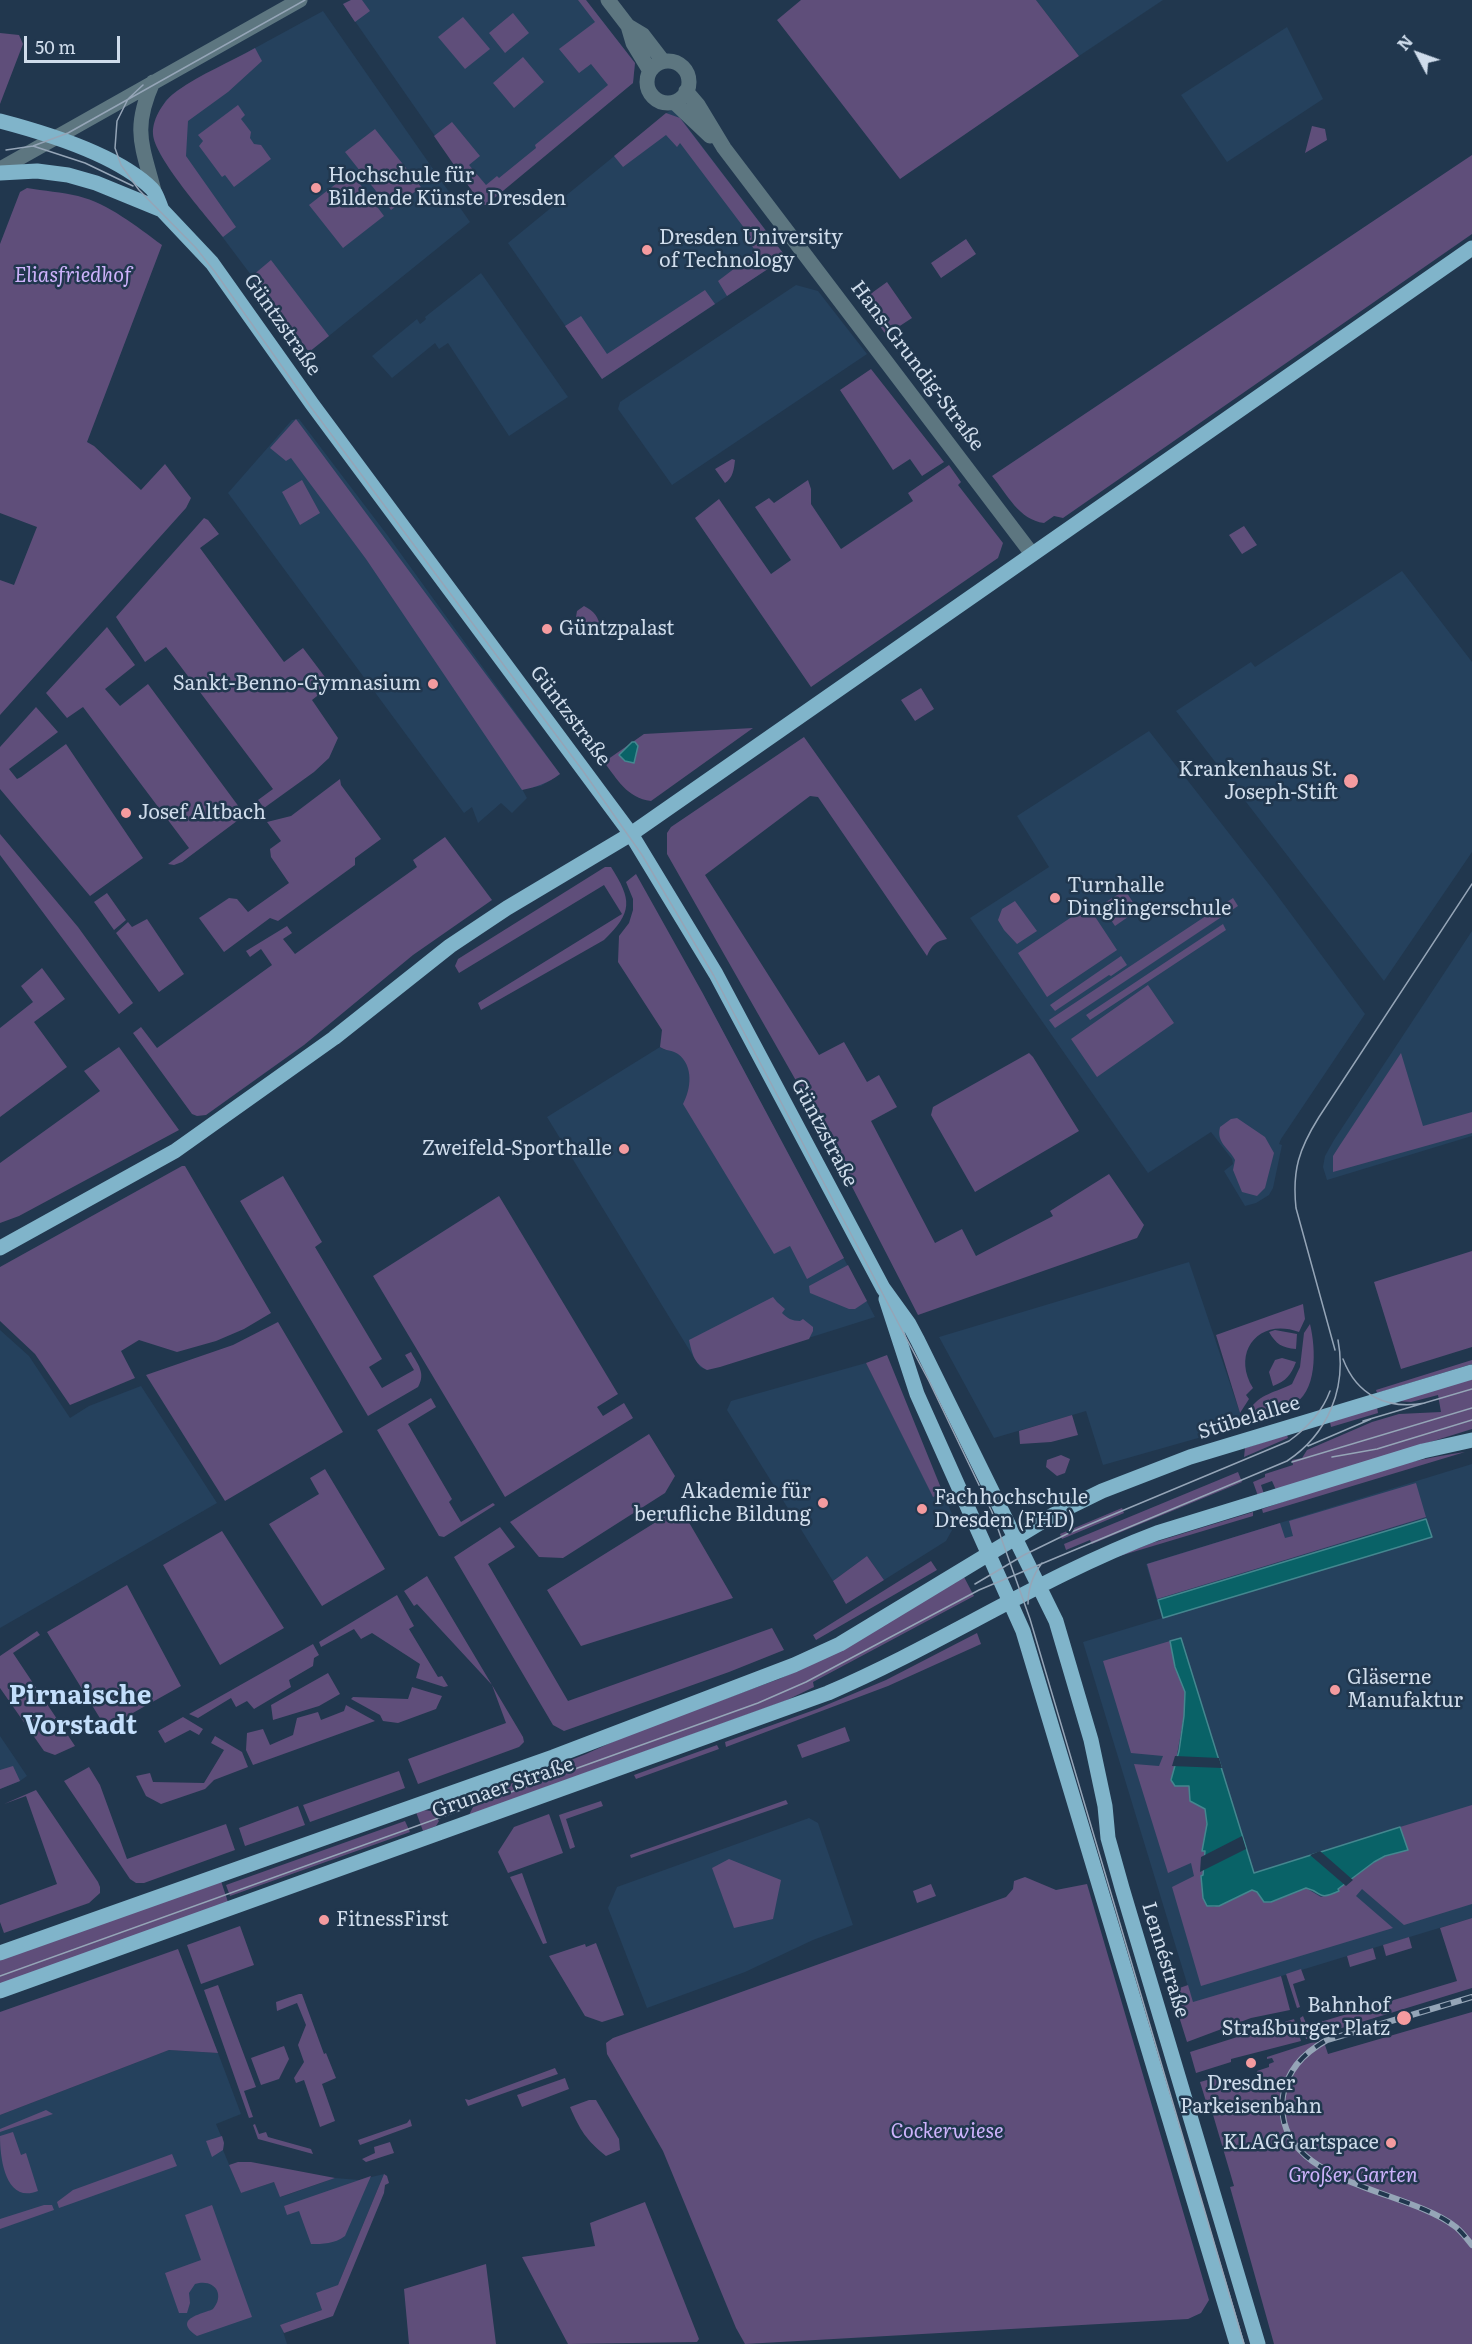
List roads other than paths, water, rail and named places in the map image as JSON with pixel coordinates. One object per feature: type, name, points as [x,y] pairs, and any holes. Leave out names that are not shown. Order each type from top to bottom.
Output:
[{"type":"main road","name":"Güntzstraße","points":[[7,123],[109,159],[132,173],[154,191],[162,210],[196,245],[229,285],[312,404],[631,834],[716,974],[883,1288],[909,1324],[1040,1586]]},
{"type":"main road","name":"Güntzstraße","points":[[4,172],[37,171],[68,175],[96,183],[162,210]]},
{"type":"main road","points":[[0,1248],[175,1151],[334,1038],[450,946],[507,908],[631,834],[1472,248]]},
{"type":"main road","name":"Güntzstraße","points":[[883,1288],[917,1394],[1011,1601]]},
{"type":"main road","name":"Stübelallee","points":[[1015,1539],[1045,1520],[1102,1491],[1190,1457],[1472,1372]]},
{"type":"main road","name":"Grunaer Straße","points":[[0,1991],[828,1693],[866,1677],[1040,1586],[1121,1547],[1158,1533],[1423,1451],[1472,1440]]},
{"type":"main road","name":"Grunaer Straße","points":[[0,1953],[575,1749],[794,1665],[840,1644],[1015,1539]]},
{"type":"main road","name":"Lennéstraße","points":[[1040,1586],[1056,1621],[1091,1740],[1105,1806],[1108,1838],[1258,2344]]},
{"type":"main road","name":"Lennéstraße","points":[[1011,1601],[1023,1631],[1237,2344]]},
{"type":"street","points":[[4,172],[53,138],[300,0]]},
{"type":"street","points":[[608,0],[628,26],[642,35],[663,61]]},
{"type":"street","points":[[628,26],[633,43],[650,71]]},
{"type":"street","points":[[663,61],[673,61],[684,68],[688,77],[686,91],[674,102],[660,101],[651,95],[647,80],[650,71],[663,61]]},
{"type":"street","name":"Güntzstraße","points":[[153,82],[144,108],[140,136],[154,191]]},
{"type":"street","name":"Hans-Grundig-Straße","points":[[686,91],[698,105],[724,148],[1032,554]]},
{"type":"street","name":"Hans-Grundig-Straße","points":[[674,102],[724,148]]},
{"type":"tram line","points":[[6,150],[33,146],[68,133],[305,0]]},
{"type":"tram line","points":[[143,85],[128,99],[117,121],[115,148],[121,165],[139,190],[196,248],[215,272],[310,406],[583,771],[642,855],[714,976],[929,1381],[992,1512],[1030,1619],[1244,2344]]},
{"type":"tram line","points":[[33,146],[85,163],[133,186]]},
{"type":"tram line","points":[[1335,1350],[1296,1208],[1295,1182],[1298,1160],[1306,1139],[1319,1117],[1472,884]]},
{"type":"tram line","points":[[0,1976],[758,1703],[806,1682],[979,1590],[1287,1461],[1314,1437],[1324,1424],[1331,1408],[1340,1375],[1338,1340]]},
{"type":"tram line","points":[[1343,1359],[1357,1382],[1375,1398],[1399,1404],[1425,1403]]},
{"type":"tram line","points":[[1363,1421],[1472,1389]]},
{"type":"tram line","points":[[975,1584],[1024,1555],[1069,1533],[1289,1441],[1313,1419],[1323,1406],[1330,1391]]},
{"type":"tram line","points":[[1292,1462],[1472,1408]]},
{"type":"tram line","points":[[1308,1446],[1371,1419]]},
{"type":"tram line","points":[[1332,1457],[1377,1449],[1472,1420]]},
{"type":"tram line","points":[[1028,1604],[1031,1582],[1042,1563]]},
{"type":"railway","points":[[1472,1997],[1327,2040],[1311,2050],[1298,2063],[1288,2078],[1283,2096],[1285,2125],[1297,2148],[1318,2165],[1345,2179],[1431,2212],[1456,2227],[1472,2245]]},
{"type":"place","name":"Hochschule für Bildende Künste Dresden","points":[[316,188]]},
{"type":"place","name":"Dresden University of Technology","points":[[647,250]]},
{"type":"place","name":"Güntzpalast","points":[[547,629]]},
{"type":"place","name":"Sankt-Benno-Gymnasium","points":[[433,684]]},
{"type":"place","name":"Krankenhaus St. Joseph-Stift","points":[[1351,781]]},
{"type":"place","name":"Josef Altbach","points":[[126,813]]},
{"type":"place","name":"Turnhalle Dinglingerschule","points":[[1055,898]]},
{"type":"place","name":"Zweifeld-Sporthalle","points":[[624,1149]]},
{"type":"place","name":"Akademie für berufliche Bildung","points":[[823,1503]]},
{"type":"place","name":"Fachhochschule Dresden (FHD)","points":[[922,1509]]},
{"type":"place","name":"Gläserne Manufaktur","points":[[1335,1690]]},
{"type":"place","name":"FitnessFirst","points":[[324,1920]]},
{"type":"place","name":"Bahnhof Straßburger Platz","points":[[1404,2018]]},
{"type":"place","name":"Dresdner Parkeisenbahn","points":[[1251,2063]]},
{"type":"place","name":"KLAGG artspace","points":[[1391,2143]]},
{"type":"district","name":"Pirnaische Vorstadt","points":[[80,1711]]},
{"type":"park label","name":"Eliasfriedhof","points":[[73,276]]},
{"type":"park label","name":"Cockerwiese","points":[[947,2132]]},
{"type":"park label","name":"Großer Garten","points":[[1353,2176]]}]
